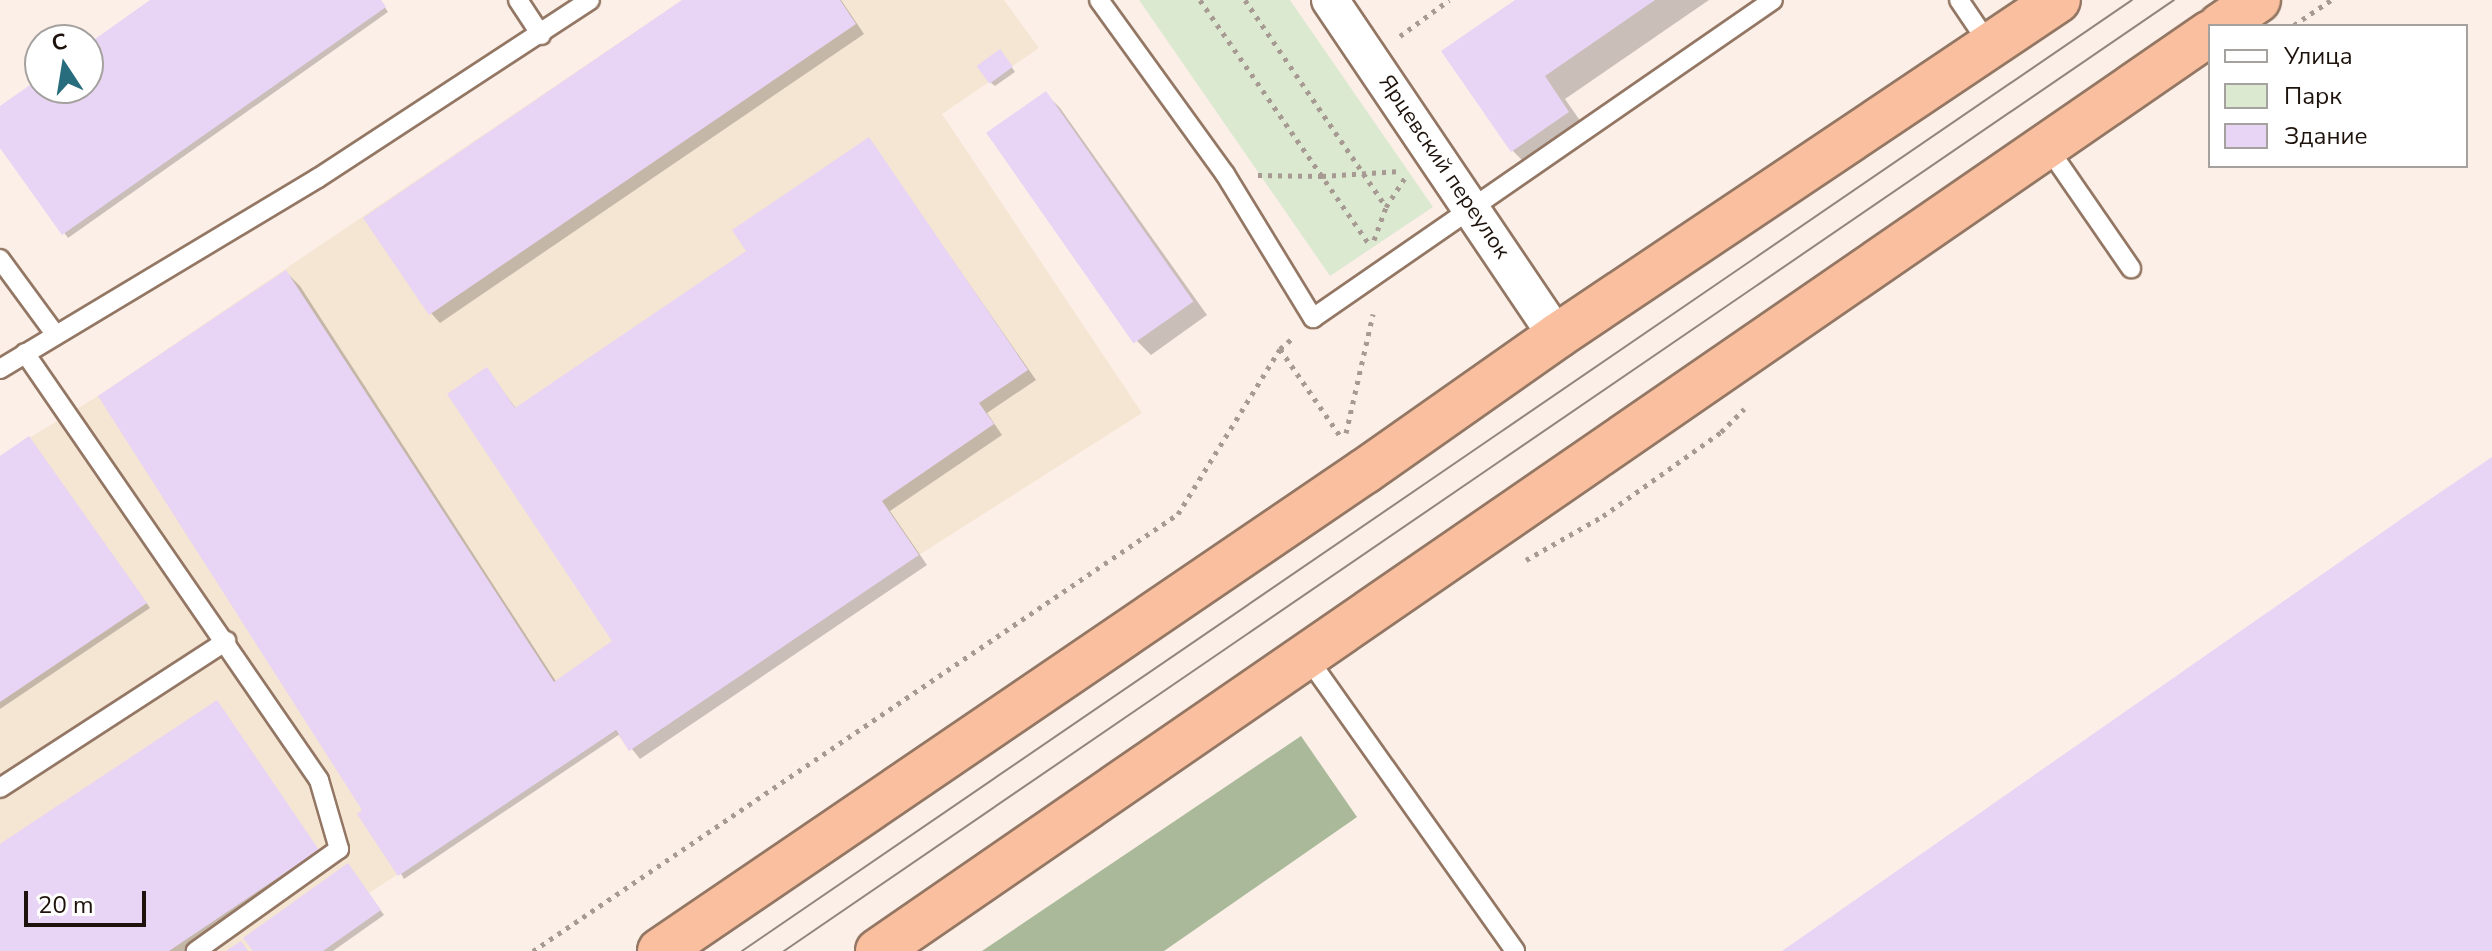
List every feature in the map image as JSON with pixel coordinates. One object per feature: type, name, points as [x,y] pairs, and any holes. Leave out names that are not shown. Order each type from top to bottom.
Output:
[{"type":"highway","points":[[660,951],[1352,481],[1557,336],[2058,0]]},
{"type":"highway","points":[[2223,24],[2258,0]]},
{"type":"highway","points":[[878,951],[2208,34]]},
{"type":"street","name":"Ярцевский переулок","points":[[1330,0],[1474,208],[1557,336]]},
{"type":"lane","points":[[518,0],[541,35]]},
{"type":"lane","points":[[0,369],[318,178],[541,35],[590,0]]},
{"type":"lane","points":[[1099,0],[1225,174],[1313,318],[1773,0]]},
{"type":"lane","points":[[1959,0],[1990,46]]},
{"type":"lane","points":[[2046,145],[2131,268]]},
{"type":"lane","points":[[0,259],[55,334]]},
{"type":"lane","points":[[25,353],[319,780],[339,849],[196,951]]},
{"type":"lane","points":[[0,788],[226,641]]},
{"type":"lane","points":[[1307,657],[1515,951]]},
{"type":"path","points":[[1200,0],[1372,248]]},
{"type":"path","points":[[1245,0],[1386,207]]},
{"type":"path","points":[[1407,49],[1398,37],[1449,0]]},
{"type":"path","points":[[2296,24],[2331,0]]},
{"type":"path","points":[[1225,174],[1322,176],[1409,171]]},
{"type":"path","points":[[533,951],[1178,514],[1280,349],[1344,442]]},
{"type":"shaded area","points":[[682,0],[1004,0],[1039,48],[942,114],[1142,413],[919,555],[629,751],[615,731],[281,951],[0,951],[0,456],[98,396]]},
{"type":"green space","points":[[1139,0],[1290,0],[1433,207],[1330,276]]},
{"type":"green space","points":[[1301,736],[1357,817],[1164,951],[982,951]]},
{"type":"building","points":[[150,0],[381,0],[386,7],[62,235],[0,148],[0,106],[24,89],[24,104],[104,104],[104,33]]},
{"type":"building","points":[[682,0],[840,0],[856,24],[429,315],[363,218]]},
{"type":"building","points":[[1515,0],[1655,0],[1545,76],[1569,112],[1511,152],[1441,51]]},
{"type":"building","points":[[1000,49],[1013,67],[989,84],[977,66]]},
{"type":"building","points":[[1046,91],[1193,302],[1134,343],[986,133]]},
{"type":"building","points":[[869,137],[1028,370],[979,403],[994,424],[882,501],[919,555],[629,751],[616,730],[398,876],[357,814],[362,810],[98,396],[286,270],[554,682],[612,641],[447,394],[487,367],[515,408],[746,251],[732,230]]},
{"type":"building","points":[[29,436],[147,603],[0,702],[0,456]]},
{"type":"building","points":[[2492,457],[2492,951],[1782,951],[2407,515]]},
{"type":"building","points":[[217,700],[319,850],[169,951],[0,951],[0,844]]},
{"type":"building","points":[[348,863],[381,910],[323,951],[253,951],[243,938]]},
{"type":"building","points":[[241,941],[248,951],[226,951]]},
{"type":"tram line","points":[[742,951],[2132,0]]},
{"type":"tram line","points":[[784,951],[2174,0]]}]
